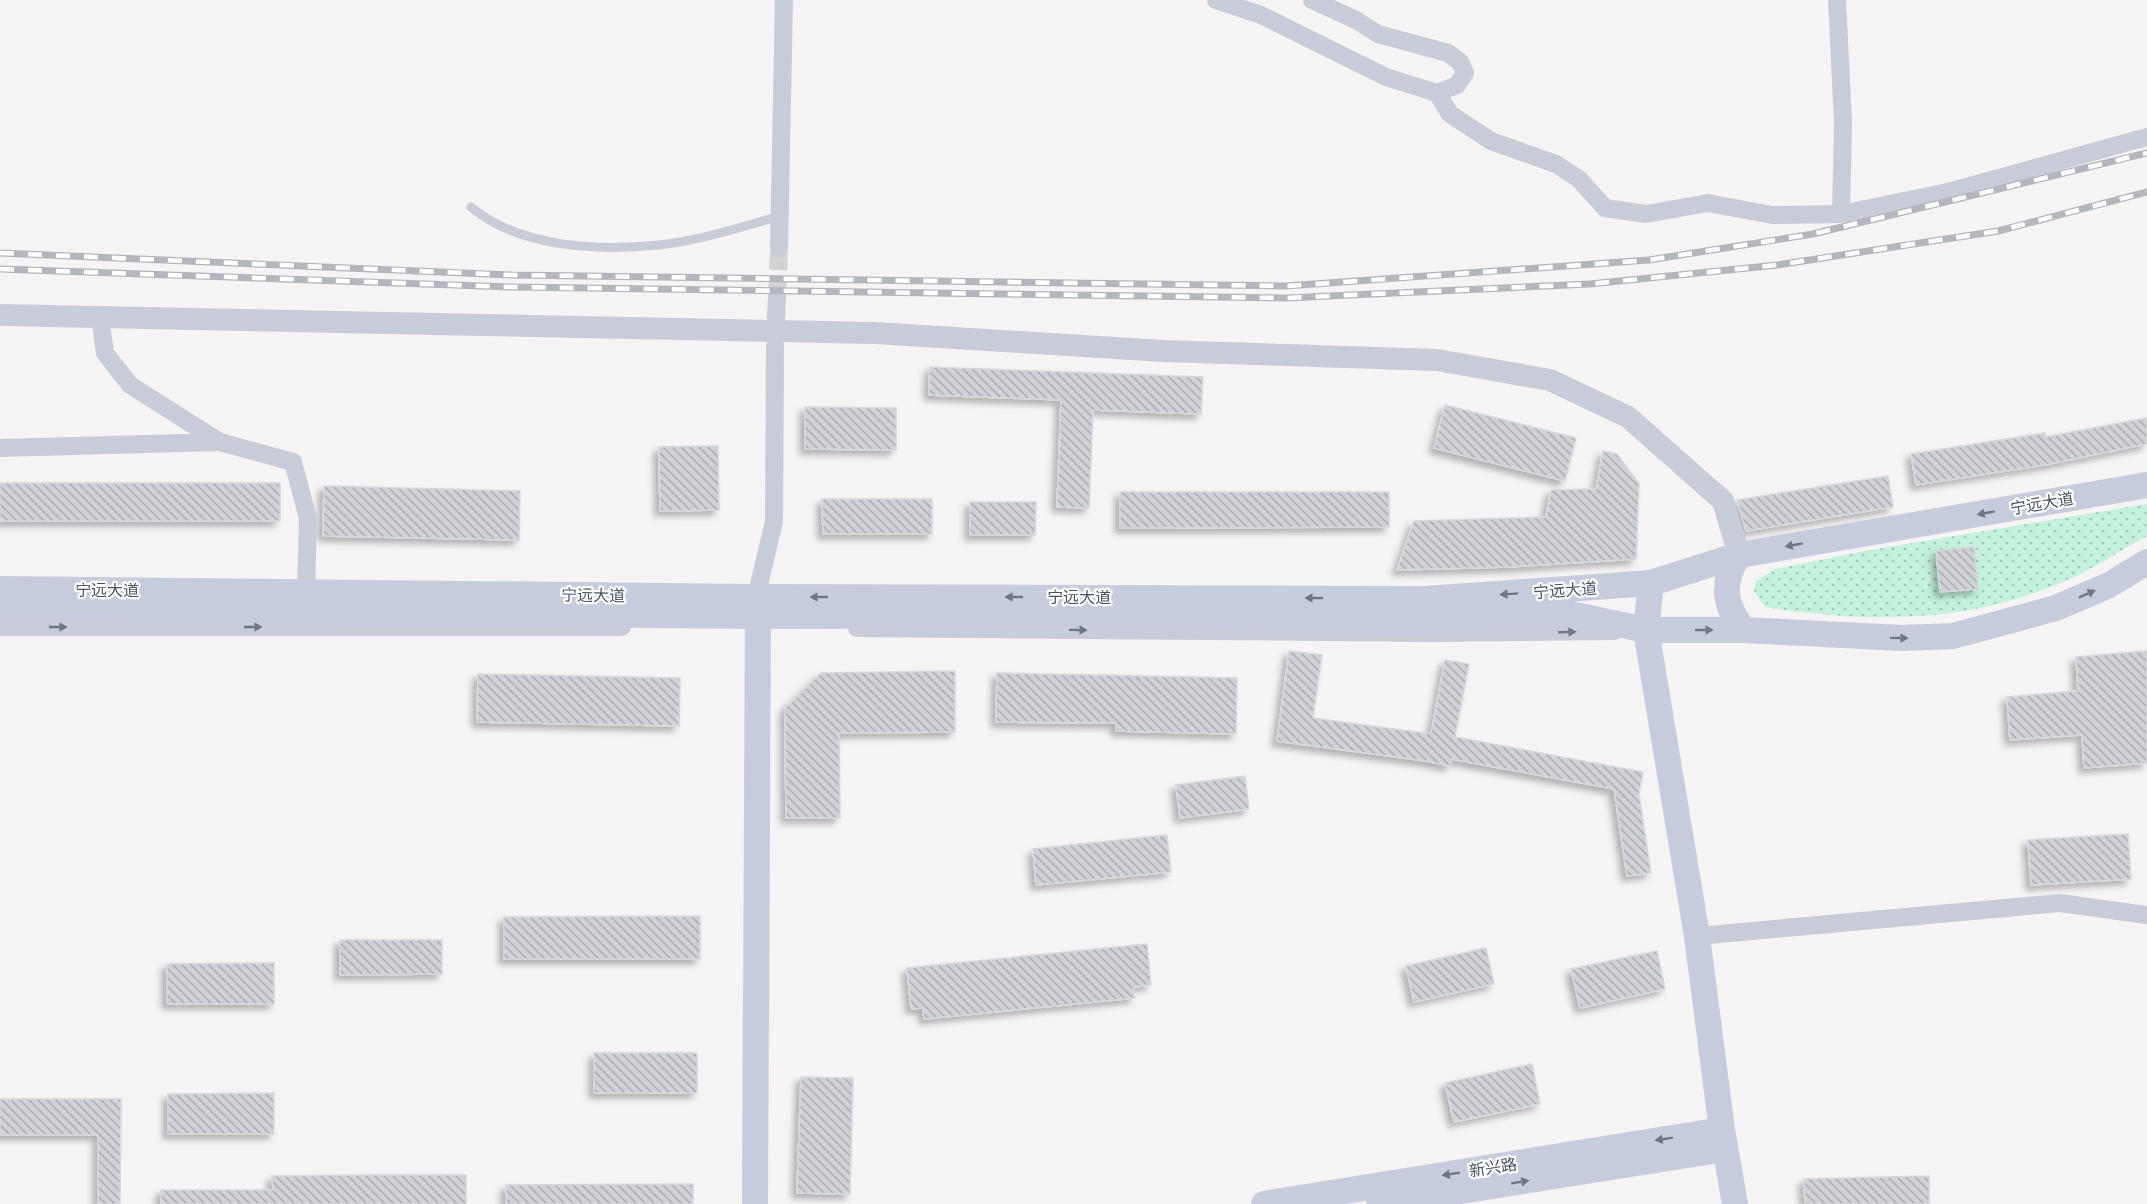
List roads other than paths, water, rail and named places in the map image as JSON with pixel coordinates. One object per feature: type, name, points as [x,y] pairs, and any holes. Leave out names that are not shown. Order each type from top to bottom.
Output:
[{"type":"main road","name":"宁远大道","points":[[0,589],[306,591],[757,613],[1426,599],[1651,583],[1739,555],[2147,485]]},
{"type":"main road","points":[[1739,555],[1730,568],[1725,585],[1726,602],[1733,617],[1744,630]]},
{"type":"main road","name":"宁远大道","points":[[0,609],[1072,615],[1424,621],[1570,614],[1646,630],[1744,630],[1902,638],[1953,636],[2056,608],[2109,585],[2147,562]]},
{"type":"main road","points":[[1651,583],[1646,630],[1696,936],[1735,1204]]},
{"type":"main road","points":[[755,1204],[757,613]]},
{"type":"main road","name":"新兴路","points":[[1264,1204],[1724,1139]]},
{"type":"main road","name":"新兴路","points":[[1379,1204],[1724,1139]]},
{"type":"street","points":[[779,248],[784,0]]},
{"type":"street","points":[[1216,0],[1261,15],[1386,77],[1437,93],[1457,85],[1465,73],[1460,62],[1448,53],[1377,34],[1356,20],[1312,0]]},
{"type":"street","points":[[1837,0],[1843,123],[1841,214]]},
{"type":"street","points":[[1437,93],[1450,114],[1491,141],[1556,164],[1579,179],[1605,208],[1646,214],[1708,202],[1772,215],[1841,214],[1948,192],[2147,136]]},
{"type":"street","points":[[776,318],[777,297]]},
{"type":"street","points":[[0,315],[875,333],[1163,351],[1437,360],[1550,381],[1628,417],[1723,501],[1739,555]]},
{"type":"street","points":[[100,317],[105,353],[130,385],[220,442]]},
{"type":"street","points":[[757,613],[774,522],[775,345]]},
{"type":"street","points":[[0,448],[220,442],[293,462],[308,518],[306,591]]},
{"type":"street","name":"宁远大道","points":[[0,627],[757,613]]},
{"type":"street","points":[[1696,936],[2060,903],[2147,915]]},
{"type":"lane","points":[[471,207],[486,219],[523,234],[576,246],[660,245],[780,216]]},
{"type":"tunnel","points":[[777,297],[779,248]]},
{"type":"railway","points":[[0,253],[512,275],[1286,286],[1649,260],[1813,234],[2147,153]]},
{"type":"railway","points":[[0,269],[512,287],[1286,298],[1590,284],[1777,265],[1998,231],[2147,192]]}]
